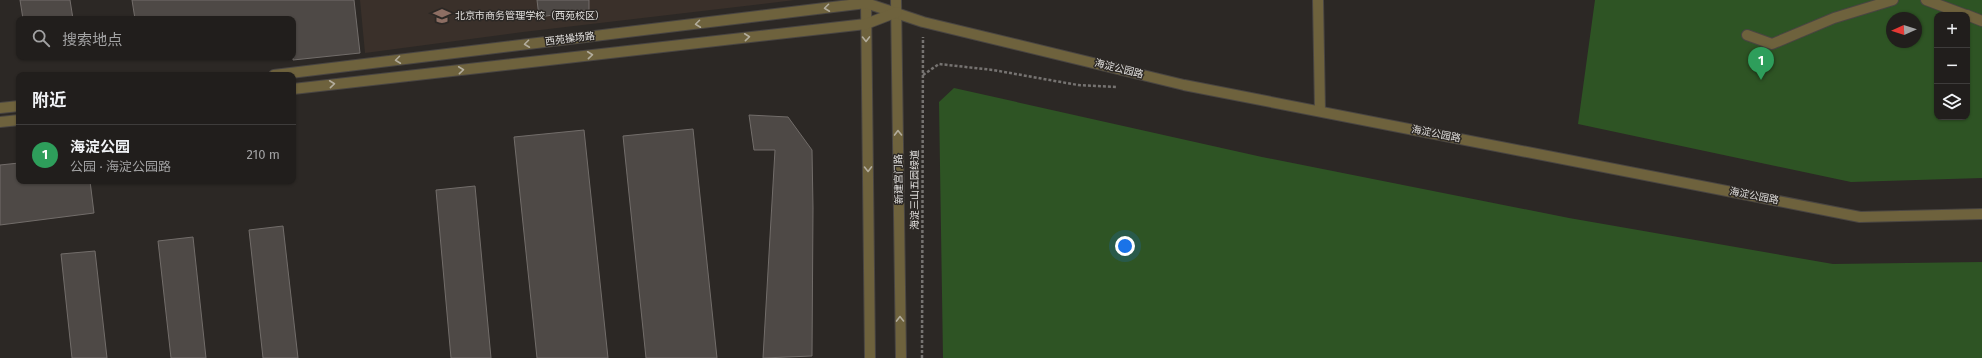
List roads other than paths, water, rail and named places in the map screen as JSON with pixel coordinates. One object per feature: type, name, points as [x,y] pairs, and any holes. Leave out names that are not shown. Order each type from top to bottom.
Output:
[{"type":"street","name":"新建宫门路","points":[[896,0],[901,358]]},
{"type":"street","points":[[1318,0],[1320,111]]},
{"type":"street","points":[[1746,35],[1772,44],[1834,18],[1893,0]]},
{"type":"street","points":[[1926,0],[1958,12]]},
{"type":"street","name":"海淀公园路","points":[[866,2],[923,22],[1184,85],[1860,217],[1982,214]]},
{"type":"street","name":"西苑操场路","points":[[296,72],[866,2]]},
{"type":"street","points":[[866,2],[870,358]]},
{"type":"street","name":"西苑操场路","points":[[296,89],[866,24],[897,12]]},
{"type":"street","points":[[1970,16],[1982,21]]},
{"type":"street","points":[[0,108],[16,106]]},
{"type":"street","points":[[0,122],[16,120]]},
{"type":"place","name":"北京市商务管理学校（西苑校区）","points":[[442,16]]},
{"type":"place","name":"海淀公园","points":[[1761,80]]}]
